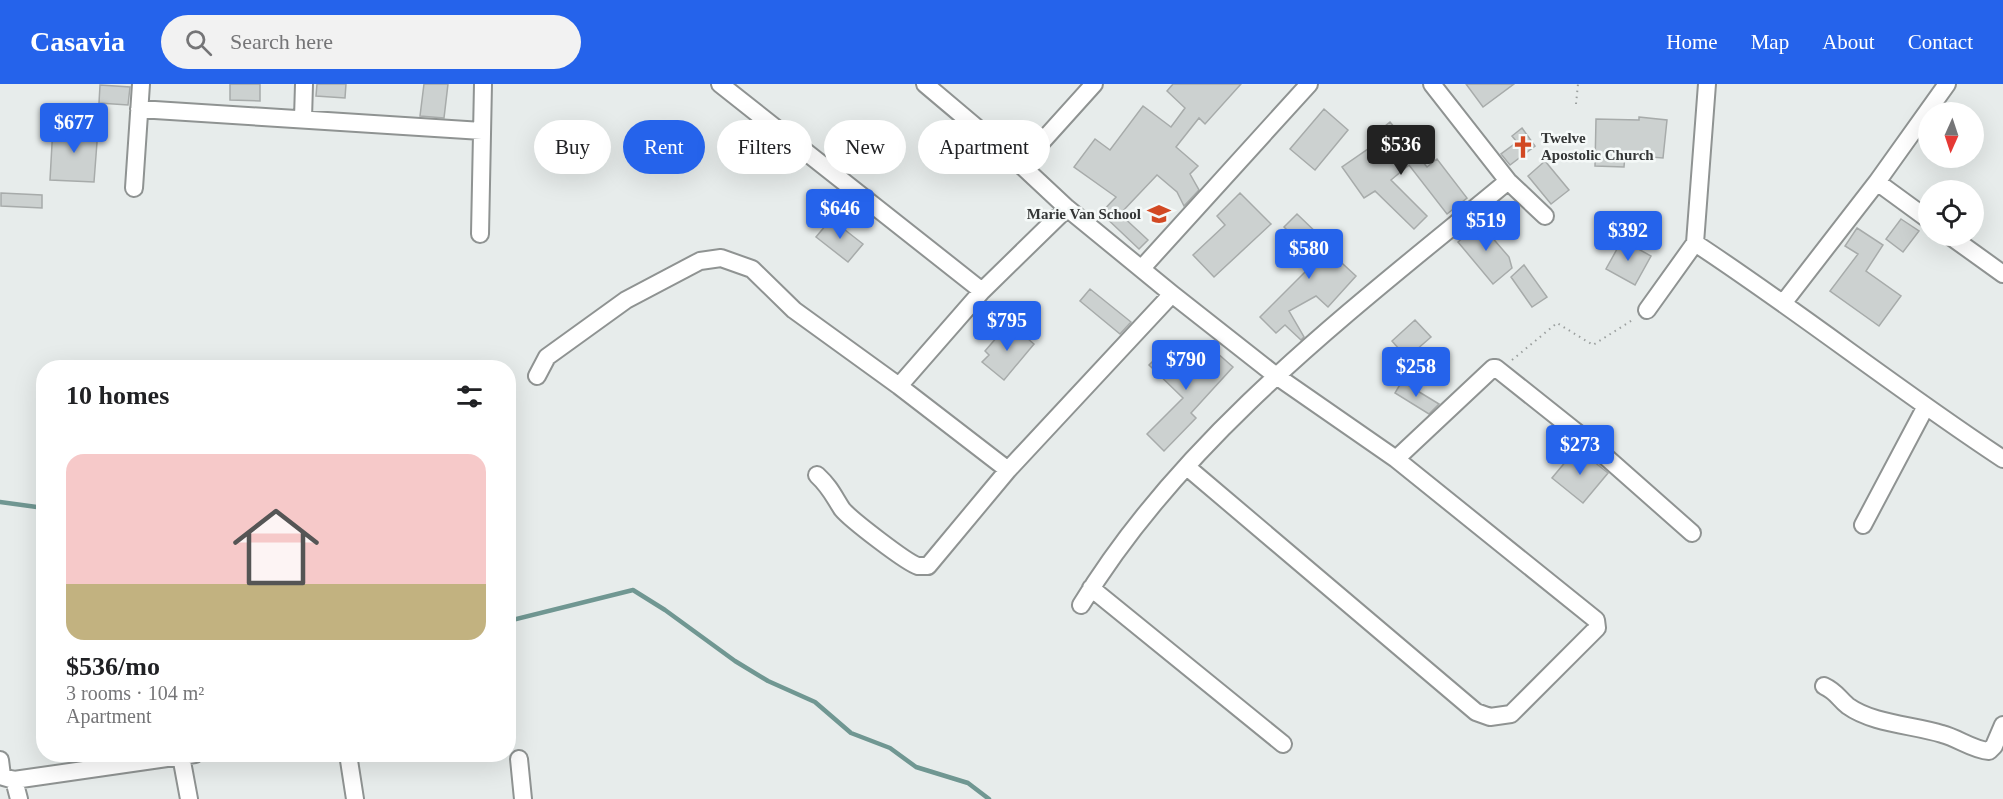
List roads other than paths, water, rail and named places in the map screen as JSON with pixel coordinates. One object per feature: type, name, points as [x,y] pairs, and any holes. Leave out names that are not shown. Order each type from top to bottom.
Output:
[{"type":"street","points":[[134,188],[141,84]]},
{"type":"street","points":[[303,119],[304,84]]},
{"type":"street","points":[[480,234],[483,84]]},
{"type":"street","points":[[720,84],[982,291]]},
{"type":"street","points":[[925,84],[968,120]]},
{"type":"street","points":[[1050,134],[1094,84]]},
{"type":"street","points":[[1142,268],[1309,84]]},
{"type":"street","points":[[1432,84],[1508,181],[1545,216]]},
{"type":"street","points":[[1647,310],[1695,243],[1707,84]]},
{"type":"street","points":[[1784,302],[1877,182],[1947,84]]},
{"type":"street","points":[[139,109],[482,131]]},
{"type":"street","points":[[1031,174],[1067,208],[1275,375],[1396,459],[1596,620],[1597,628],[1511,714],[1490,717],[1476,712],[1187,467]]},
{"type":"street","points":[[1081,605],[1136,528],[1187,467],[1275,375],[1508,181]]},
{"type":"street","points":[[1877,182],[1918,212]]},
{"type":"street","points":[[899,386],[982,291],[1067,208]]},
{"type":"street","points":[[1695,243],[1784,302],[1925,408],[2003,459]]},
{"type":"street","points":[[1964,246],[2003,274]]},
{"type":"street","points":[[537,376],[547,357],[626,300],[700,261],[721,258],[752,269],[794,310],[899,386],[1008,470]]},
{"type":"street","points":[[817,475],[832,489],[843,510],[908,561],[920,566],[928,566],[1008,470],[1172,294]]},
{"type":"street","points":[[1396,459],[1493,368],[1500,369],[1589,442],[1692,533]]},
{"type":"street","points":[[1863,525],[1925,408]]},
{"type":"street","points":[[1091,588],[1283,744]]},
{"type":"street","points":[[1824,686],[1836,691],[1848,706],[1867,714],[1899,725],[1942,734],[1981,750],[1989,751],[1994,746],[2003,725]]},
{"type":"street","points":[[519,759],[523,799]]},
{"type":"street","points":[[19,799],[4,773],[116,762]]},
{"type":"street","points":[[188,762],[189,799]]},
{"type":"street","points":[[349,762],[355,799]]},
{"type":"waterway","points":[[0,502],[36,507]]},
{"type":"waterway","points":[[516,619],[633,590],[665,610],[735,661],[768,681],[815,702],[851,733],[890,748],[916,767],[968,783],[989,799]]},
{"type":"place","name":"Twelve Apostolic Church","points":[[1523,147]]},
{"type":"place","name":"Marie Van School","points":[[1159,214]]}]
